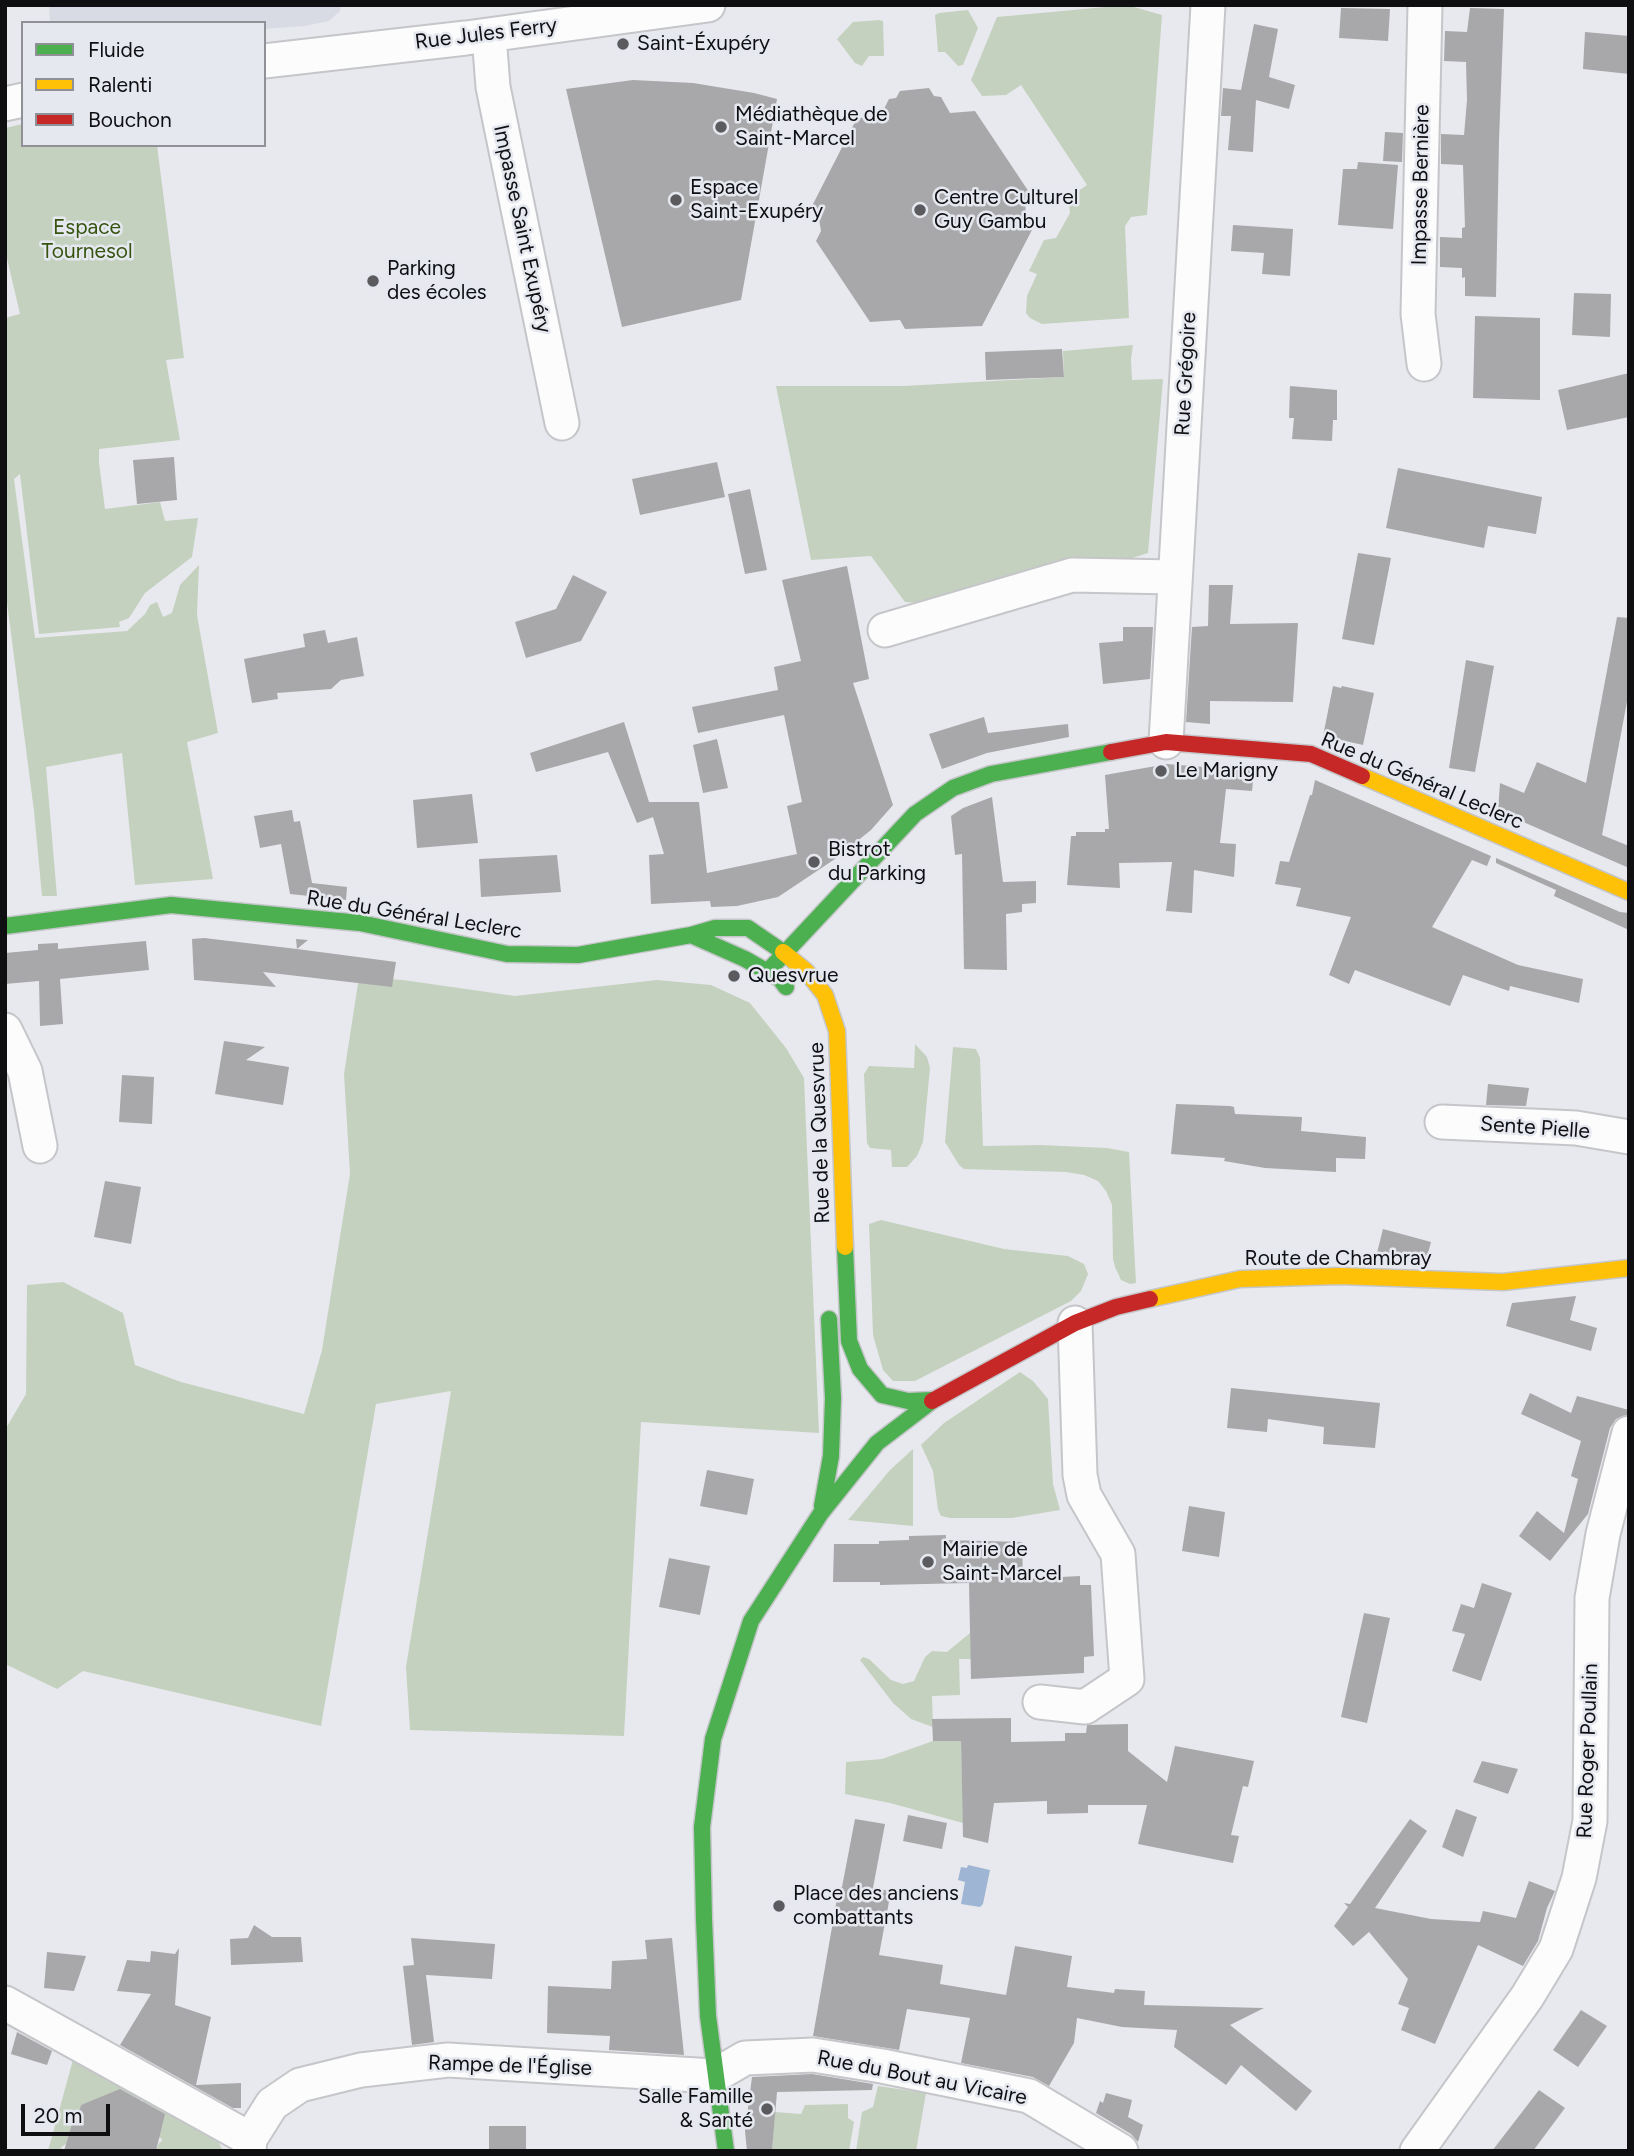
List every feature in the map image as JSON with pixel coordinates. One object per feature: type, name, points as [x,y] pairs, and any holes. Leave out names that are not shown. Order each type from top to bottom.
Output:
[{"type":"street","name":"Rue Jules Ferry","points":[[266,61],[489,35],[708,5]]},
{"type":"street","name":"Rue Grégoire","points":[[1166,742],[1208,5]]},
{"type":"street","name":"Impasse Bernière","points":[[1424,5],[1418,314],[1424,364]]},
{"type":"street","name":"Impasse Saint Exupéry","points":[[489,35],[493,87],[562,423]]},
{"type":"street","points":[[885,630],[1072,575],[1174,577]]},
{"type":"street","name":"Rue du Général Leclerc","points":[[767,971],[915,814],[953,788],[991,775],[1166,742],[1311,754],[1629,892]]},
{"type":"street","name":"Rue du Général Leclerc","points":[[5,926],[171,905],[360,923],[507,954],[578,955],[691,935]]},
{"type":"street","name":"Rue de la Quesvrue","points":[[691,935],[715,928],[748,928],[806,971],[825,995],[837,1031],[849,1341],[860,1369],[882,1395],[908,1401],[933,1400]]},
{"type":"street","points":[[691,935],[767,971],[780,979],[796,999]]},
{"type":"street","points":[[5,1030],[25,1071],[40,1146]]},
{"type":"street","name":"Sente Pielle","points":[[1442,1122],[1576,1128],[1629,1137]]},
{"type":"street","name":"Route de Chambray","points":[[821,1513],[871,1439],[933,1400],[1074,1323],[1116,1307],[1240,1279],[1340,1276],[1503,1282],[1629,1268]]},
{"type":"street","points":[[726,2151],[708,2016],[702,1827],[713,1739],[751,1621],[821,1513],[831,1457],[833,1398],[828,1300]]},
{"type":"street","points":[[1040,1702],[1085,1707],[1127,1679],[1118,1554],[1084,1495],[1080,1475],[1074,1323]]},
{"type":"street","points":[[833,1398],[845,1421]]},
{"type":"street","name":"Rue Roger Poullain","points":[[1417,2151],[1527,1997],[1556,1949],[1579,1878],[1590,1821],[1592,1598],[1603,1534],[1629,1433]]},
{"type":"street","points":[[5,2003],[249,2145]]},
{"type":"street","name":"Rue du Bout au Vicaire","points":[[714,2076],[745,2058],[813,2055],[882,2066],[1029,2095],[1121,2151]]},
{"type":"street","name":"Rampe de l'Église","points":[[249,2145],[272,2104],[300,2085],[361,2070],[448,2060],[714,2076]]},
{"type":"shaded area","points":[[49,5],[341,5],[340,11],[329,21],[266,29],[266,21],[50,21]]},
{"type":"green space","points":[[1127,5],[1162,15],[1147,215],[1131,217],[1125,226],[1129,318],[1042,324],[1026,313],[1027,296],[1037,274],[1029,271],[1044,240],[1056,238],[1070,213],[1068,198],[1087,185],[1021,85],[1006,95],[982,96],[971,80],[997,17]]},
{"type":"green space","points":[[968,10],[978,28],[963,65],[958,66],[945,52],[938,52],[935,15]]},
{"type":"green space","points":[[883,21],[884,56],[869,56],[862,66],[855,63],[837,39],[853,22]]},
{"type":"green space","name":"Espace Tournesol","points":[[21,124],[21,147],[157,147],[184,358],[166,360],[180,440],[99,449],[99,463],[105,509],[160,502],[165,521],[198,518],[192,557],[145,593],[129,618],[119,622],[120,627],[39,634],[20,474],[14,479],[35,638],[127,631],[145,614],[150,605],[157,602],[163,617],[172,613],[180,585],[199,565],[197,615],[218,733],[187,742],[213,879],[135,885],[122,753],[46,767],[57,896],[42,896],[34,811],[5,587],[5,318],[20,314],[5,250],[5,128]]},
{"type":"green space","points":[[1133,345],[1132,380],[1163,379],[1148,553],[1129,559],[1081,560],[921,603],[905,602],[871,556],[811,560],[776,386],[904,386],[1064,377],[1063,351]]},
{"type":"green space","points":[[359,977],[403,980],[515,996],[657,980],[711,985],[750,1003],[786,1048],[804,1078],[819,1433],[641,1422],[624,1736],[410,1730],[406,1667],[451,1391],[376,1404],[321,1726],[83,1671],[57,1689],[5,1664],[5,1430],[26,1394],[27,1285],[63,1282],[123,1313],[135,1365],[181,1382],[304,1414],[322,1350],[350,1174],[344,1074]]},
{"type":"green space","points":[[915,1044],[927,1057],[930,1068],[923,1142],[917,1156],[907,1167],[892,1167],[891,1150],[870,1148],[867,1143],[864,1074],[869,1066],[914,1068]]},
{"type":"green space","points":[[953,1047],[976,1049],[980,1058],[983,1146],[1040,1145],[1107,1148],[1129,1152],[1136,1283],[1130,1284],[1121,1280],[1115,1267],[1112,1205],[1098,1181],[1066,1172],[964,1169],[959,1165],[945,1142]]},
{"type":"green space","points":[[881,1220],[1004,1249],[1068,1256],[1084,1264],[1088,1274],[1081,1291],[1071,1301],[915,1381],[893,1381],[883,1370],[873,1335],[869,1224]]},
{"type":"green space","points":[[1020,1372],[1033,1381],[1048,1399],[1053,1484],[1060,1510],[1012,1518],[941,1516],[933,1471],[921,1445],[944,1423]]},
{"type":"green space","points":[[913,1449],[913,1526],[848,1520],[890,1470]]},
{"type":"green space","points":[[970,1633],[971,1659],[959,1659],[960,1695],[932,1696],[933,1727],[911,1719],[893,1703],[860,1660],[863,1657],[869,1659],[891,1680],[903,1684],[914,1681],[925,1657],[932,1651],[947,1652]]},
{"type":"green space","points":[[933,1741],[961,1741],[963,1823],[845,1794],[846,1762],[882,1759]]},
{"type":"green space","points":[[74,2056],[219,2143],[223,2151],[156,2151],[162,2141],[158,2138],[142,2100],[106,2111],[82,2104],[77,2117],[70,2115],[73,2120],[66,2144],[61,2147],[63,2151],[48,2151]]},
{"type":"green space","points":[[878,2086],[926,2093],[916,2151],[856,2151],[862,2112],[873,2107]]},
{"type":"green space","points":[[848,2104],[848,2118],[854,2122],[849,2151],[772,2151],[775,2112],[801,2114],[805,2105]]},
{"type":"water","points":[[968,1865],[990,1870],[983,1904],[980,1907],[961,1904],[965,1882],[958,1880],[961,1867],[967,1868]]},
{"type":"building","points":[[1341,8],[1390,9],[1388,41],[1339,38]]},
{"type":"building","points":[[1470,8],[1504,9],[1496,297],[1465,296],[1462,268],[1440,267],[1440,237],[1462,238],[1462,228],[1465,227],[1463,165],[1441,164],[1441,134],[1464,135],[1466,62],[1444,61],[1445,31],[1467,32]]},
{"type":"building","points":[[1254,24],[1278,29],[1269,77],[1295,85],[1289,109],[1256,100],[1253,152],[1228,150],[1231,116],[1221,116],[1223,88],[1241,90]]},
{"type":"building","points":[[1585,32],[1629,36],[1629,74],[1583,69]]},
{"type":"building","name":"Espace Saint-Exupéry","points":[[633,80],[693,83],[777,99],[741,300],[622,327],[566,89]]},
{"type":"building","name":"Centre Culturel Guy Gambu","points":[[929,88],[934,96],[941,97],[950,113],[975,111],[1029,192],[1025,200],[1026,216],[1033,228],[982,326],[905,329],[900,320],[870,322],[816,241],[821,231],[818,213],[812,206],[857,118],[880,117],[889,99],[896,98],[900,91]]},
{"type":"building","points":[[1385,132],[1403,133],[1402,162],[1383,161]]},
{"type":"building","points":[[1358,162],[1398,165],[1393,229],[1338,225],[1343,169],[1357,169]]},
{"type":"building","points":[[1233,225],[1293,229],[1290,276],[1262,274],[1264,253],[1231,251]]},
{"type":"building","points":[[1574,293],[1611,294],[1610,337],[1572,335]]},
{"type":"building","points":[[1475,316],[1540,318],[1540,400],[1473,398]]},
{"type":"building","points":[[1062,349],[1064,377],[986,380],[985,352]]},
{"type":"building","points":[[1629,373],[1629,417],[1567,430],[1558,390]]},
{"type":"building","points":[[1290,386],[1337,390],[1337,420],[1333,420],[1332,441],[1292,439],[1294,418],[1289,418]]},
{"type":"building","points":[[174,457],[177,500],[137,504],[133,460]]},
{"type":"building","points":[[717,462],[725,497],[640,515],[632,479]]},
{"type":"building","points":[[1398,468],[1542,497],[1536,534],[1488,526],[1484,548],[1386,528]]},
{"type":"building","points":[[750,489],[767,570],[745,574],[728,494]]},
{"type":"building","points":[[1358,553],[1391,558],[1374,645],[1342,639]]},
{"type":"building","points":[[847,566],[869,679],[853,683],[893,805],[871,830],[835,859],[778,897],[737,906],[711,907],[710,901],[651,904],[649,855],[664,854],[653,817],[637,823],[608,752],[536,772],[530,753],[624,722],[649,802],[699,802],[707,873],[797,854],[787,806],[802,802],[784,715],[698,733],[692,707],[778,690],[774,667],[801,661],[782,580]]},
{"type":"building","points":[[573,575],[607,592],[581,641],[526,658],[515,622],[556,609]]},
{"type":"building","points":[[1209,585],[1233,585],[1230,624],[1298,623],[1293,702],[1210,701],[1210,724],[1186,722],[1192,627],[1208,626]]},
{"type":"building","points":[[1617,617],[1629,618],[1629,691],[1602,835],[1629,846],[1629,868],[1498,811],[1500,783],[1524,793],[1537,762],[1586,783]]},
{"type":"building","points":[[1123,627],[1153,627],[1150,679],[1103,684],[1099,643],[1123,641]]},
{"type":"building","points":[[325,630],[328,643],[357,637],[364,676],[341,680],[331,689],[277,693],[278,699],[252,703],[244,659],[305,647],[303,634]]},
{"type":"building","points":[[1466,660],[1494,666],[1475,772],[1449,768]]},
{"type":"building","points":[[1333,686],[1374,693],[1363,745],[1323,736]]},
{"type":"building","points":[[984,717],[988,733],[1068,724],[1069,737],[987,753],[942,769],[929,734]]},
{"type":"building","points":[[717,739],[728,788],[703,793],[693,745]]},
{"type":"building","points":[[1167,764],[1254,771],[1252,791],[1226,789],[1220,843],[1236,844],[1234,877],[1194,870],[1192,913],[1166,911],[1172,862],[1119,863],[1120,888],[1067,885],[1071,836],[1076,836],[1076,832],[1105,832],[1105,829],[1109,829],[1105,775]]},
{"type":"building","points":[[1315,780],[1491,856],[1487,866],[1472,860],[1432,927],[1518,965],[1583,979],[1579,1003],[1510,986],[1509,991],[1463,975],[1450,1006],[1355,970],[1349,984],[1329,975],[1351,917],[1296,906],[1301,888],[1275,884],[1280,861],[1289,862]]},
{"type":"building","points":[[472,794],[478,843],[417,848],[413,800]]},
{"type":"building","points":[[992,797],[1003,882],[1036,881],[1036,903],[1022,904],[1022,912],[1006,914],[1007,970],[964,969],[962,854],[955,855],[951,816],[963,808]]},
{"type":"building","points":[[292,810],[294,822],[300,821],[312,883],[347,887],[346,900],[290,894],[281,844],[260,848],[254,816]]},
{"type":"building","points":[[557,855],[561,892],[481,897],[479,859]]},
{"type":"building","points":[[1496,858],[1620,912],[1629,913],[1629,930],[1554,896],[1556,890],[1496,863]]},
{"type":"building","points":[[204,938],[396,962],[392,987],[263,972],[276,987],[194,980],[192,939]]},
{"type":"building","points":[[296,939],[308,940],[297,949]]},
{"type":"building","points":[[146,941],[149,970],[60,979],[63,1024],[40,1026],[39,981],[5,984],[5,953],[38,950],[38,944],[58,943],[58,949]]},
{"type":"building","points":[[224,1041],[265,1047],[246,1060],[289,1067],[283,1105],[215,1094]]},
{"type":"building","points":[[122,1075],[154,1077],[152,1124],[119,1122]]},
{"type":"building","points":[[1488,1084],[1529,1088],[1526,1106],[1486,1105]]},
{"type":"building","points":[[1176,1104],[1230,1106],[1234,1107],[1235,1114],[1302,1117],[1301,1131],[1366,1137],[1365,1159],[1336,1158],[1336,1172],[1265,1168],[1224,1161],[1225,1158],[1171,1154]]},
{"type":"building","points":[[105,1181],[141,1187],[131,1244],[94,1237]]},
{"type":"building","points":[[1383,1229],[1431,1242],[1427,1257],[1387,1256],[1377,1253]]},
{"type":"building","points":[[1576,1296],[1570,1320],[1597,1328],[1591,1351],[1506,1326],[1512,1303]]},
{"type":"building","points":[[1231,1388],[1380,1403],[1375,1448],[1323,1444],[1324,1427],[1268,1419],[1267,1432],[1227,1428]]},
{"type":"building","points":[[1530,1393],[1571,1413],[1577,1396],[1629,1410],[1629,1414],[1616,1419],[1610,1428],[1588,1514],[1550,1561],[1519,1536],[1537,1511],[1564,1533],[1578,1479],[1571,1476],[1581,1441],[1521,1414]]},
{"type":"building","points":[[707,1470],[754,1479],[747,1515],[700,1506]]},
{"type":"building","points":[[1189,1506],[1225,1512],[1219,1557],[1182,1551]]},
{"type":"building","points":[[946,1535],[946,1540],[1022,1542],[1023,1579],[1080,1576],[1080,1585],[1091,1585],[1094,1656],[1084,1657],[1084,1673],[971,1679],[969,1583],[880,1585],[880,1582],[833,1582],[834,1544],[879,1544],[879,1541],[909,1540],[909,1536]]},
{"type":"building","points":[[669,1558],[710,1566],[700,1615],[659,1607]]},
{"type":"building","points":[[1482,1583],[1512,1593],[1481,1681],[1452,1671],[1465,1634],[1452,1631],[1461,1604],[1474,1608]]},
{"type":"building","points":[[1364,1613],[1390,1618],[1367,1723],[1341,1717]]},
{"type":"building","points":[[1011,1718],[1011,1742],[1065,1741],[1065,1733],[1086,1733],[1087,1725],[1128,1724],[1128,1751],[1167,1782],[1175,1746],[1254,1761],[1248,1787],[1243,1786],[1231,1835],[1239,1836],[1233,1863],[1138,1844],[1147,1805],[1088,1805],[1088,1813],[1047,1814],[1047,1801],[994,1803],[988,1843],[963,1837],[961,1741],[933,1741],[932,1719]]},
{"type":"building","points":[[1482,1761],[1518,1769],[1508,1794],[1473,1782]]},
{"type":"building","points":[[1456,1809],[1477,1817],[1463,1857],[1442,1847]]},
{"type":"building","points":[[908,1815],[947,1823],[942,1849],[903,1841]]},
{"type":"building","points":[[855,1819],[885,1824],[873,1888],[891,1891],[879,1955],[943,1965],[940,1984],[1006,1995],[1015,1946],[1072,1956],[1067,1987],[1114,1993],[1115,1989],[1145,1991],[1144,2005],[1264,2008],[1230,2025],[1312,2091],[1296,2111],[1241,2065],[1226,2085],[1174,2047],[1177,2030],[1122,2027],[1077,2018],[1074,2043],[1049,2086],[1033,2077],[961,2063],[970,2018],[907,2009],[899,2050],[813,2036],[839,1887],[842,1887]]},
{"type":"building","points":[[1410,1819],[1427,1831],[1375,1908],[1431,1919],[1480,1922],[1483,1911],[1516,1918],[1529,1881],[1555,1891],[1547,1908],[1538,1941],[1523,1966],[1478,1945],[1435,2044],[1401,2030],[1409,2008],[1398,2004],[1408,1979],[1369,1932],[1353,1946],[1334,1926],[1348,1907],[1344,1903],[1350,1904]]},
{"type":"building","points":[[254,1925],[272,1937],[301,1937],[303,1962],[231,1965],[230,1939],[248,1938]]},
{"type":"building","points":[[411,1938],[495,1944],[492,1979],[426,1975],[434,2042],[412,2045],[403,1966],[414,1965]]},
{"type":"building","points":[[672,1938],[684,2055],[609,2050],[610,2036],[547,2033],[548,1986],[611,1989],[612,1961],[647,1959],[645,1940]]},
{"type":"building","points":[[179,1948],[175,2005],[211,2017],[196,2085],[241,2083],[241,2108],[233,2108],[120,2045],[151,1994],[117,1991],[127,1960],[150,1962],[151,1951],[175,1954]]},
{"type":"building","points":[[47,1952],[86,1956],[74,1991],[44,1988]]},
{"type":"building","points":[[1581,2010],[1607,2026],[1578,2067],[1553,2050]]},
{"type":"building","points":[[17,2032],[52,2051],[47,2065],[11,2054]]},
{"type":"building","points":[[812,2074],[873,2084],[872,2090],[777,2092],[772,2151],[747,2151],[745,2131],[752,2077]]},
{"type":"building","points":[[120,2089],[165,2114],[156,2151],[64,2151],[73,2120],[70,2115],[80,2109],[81,2105]]},
{"type":"building","points":[[1539,2090],[1565,2108],[1533,2151],[1492,2151]]},
{"type":"building","points":[[1106,2093],[1132,2100],[1128,2117],[1143,2125],[1138,2142],[1131,2134],[1096,2113]]},
{"type":"building","points":[[489,2126],[526,2126],[526,2151],[489,2151]]},
{"type":"traffic: fast","points":[[768,971],[915,814],[953,788],[991,774],[1111,752]]},
{"type":"traffic: fast","points":[[5,926],[171,905],[360,923],[507,954],[578,955],[691,935],[715,928],[748,928],[783,952]]},
{"type":"traffic: fast","points":[[691,935],[745,959],[780,979],[786,987]]},
{"type":"traffic: fast","points":[[845,1247],[849,1341],[860,1369],[882,1395],[908,1401],[933,1400]]},
{"type":"traffic: fast","points":[[822,1506],[831,1456],[833,1398],[829,1319]]},
{"type":"traffic: fast","points":[[726,2151],[708,2016],[704,1919],[702,1827],[713,1739],[751,1621],[821,1513],[877,1443],[932,1401]]},
{"type":"traffic: slow","points":[[1362,776],[1629,892]]},
{"type":"traffic: slow","points":[[783,952],[806,971],[825,995],[837,1031],[845,1247]]},
{"type":"traffic: slow","points":[[1150,1299],[1240,1279],[1340,1276],[1503,1282],[1629,1268]]},
{"type":"traffic: jam","points":[[1111,752],[1166,742],[1311,754],[1362,776]]},
{"type":"traffic: jam","points":[[932,1401],[1075,1323],[1116,1307],[1150,1299]]},
{"type":"place","name":"Saint-Éxupéry","points":[[623,44]]},
{"type":"place","name":"Médiathèque de Saint-Marcel","points":[[721,127]]},
{"type":"place","name":"Espace Saint-Exupéry","points":[[676,200]]},
{"type":"place","name":"Centre Culturel Guy Gambu","points":[[920,210]]},
{"type":"place","name":"Parking des écoles","points":[[373,281]]},
{"type":"place","name":"Le Marigny","points":[[1161,771]]},
{"type":"place","name":"Bistrot du Parking","points":[[814,862]]},
{"type":"place","name":"Quesvrue","points":[[734,976]]},
{"type":"place","name":"Mairie de Saint-Marcel","points":[[928,1562]]},
{"type":"place","name":"Place des anciens combattants","points":[[779,1906]]},
{"type":"place","name":"Salle Famille & Santé","points":[[767,2109]]}]
